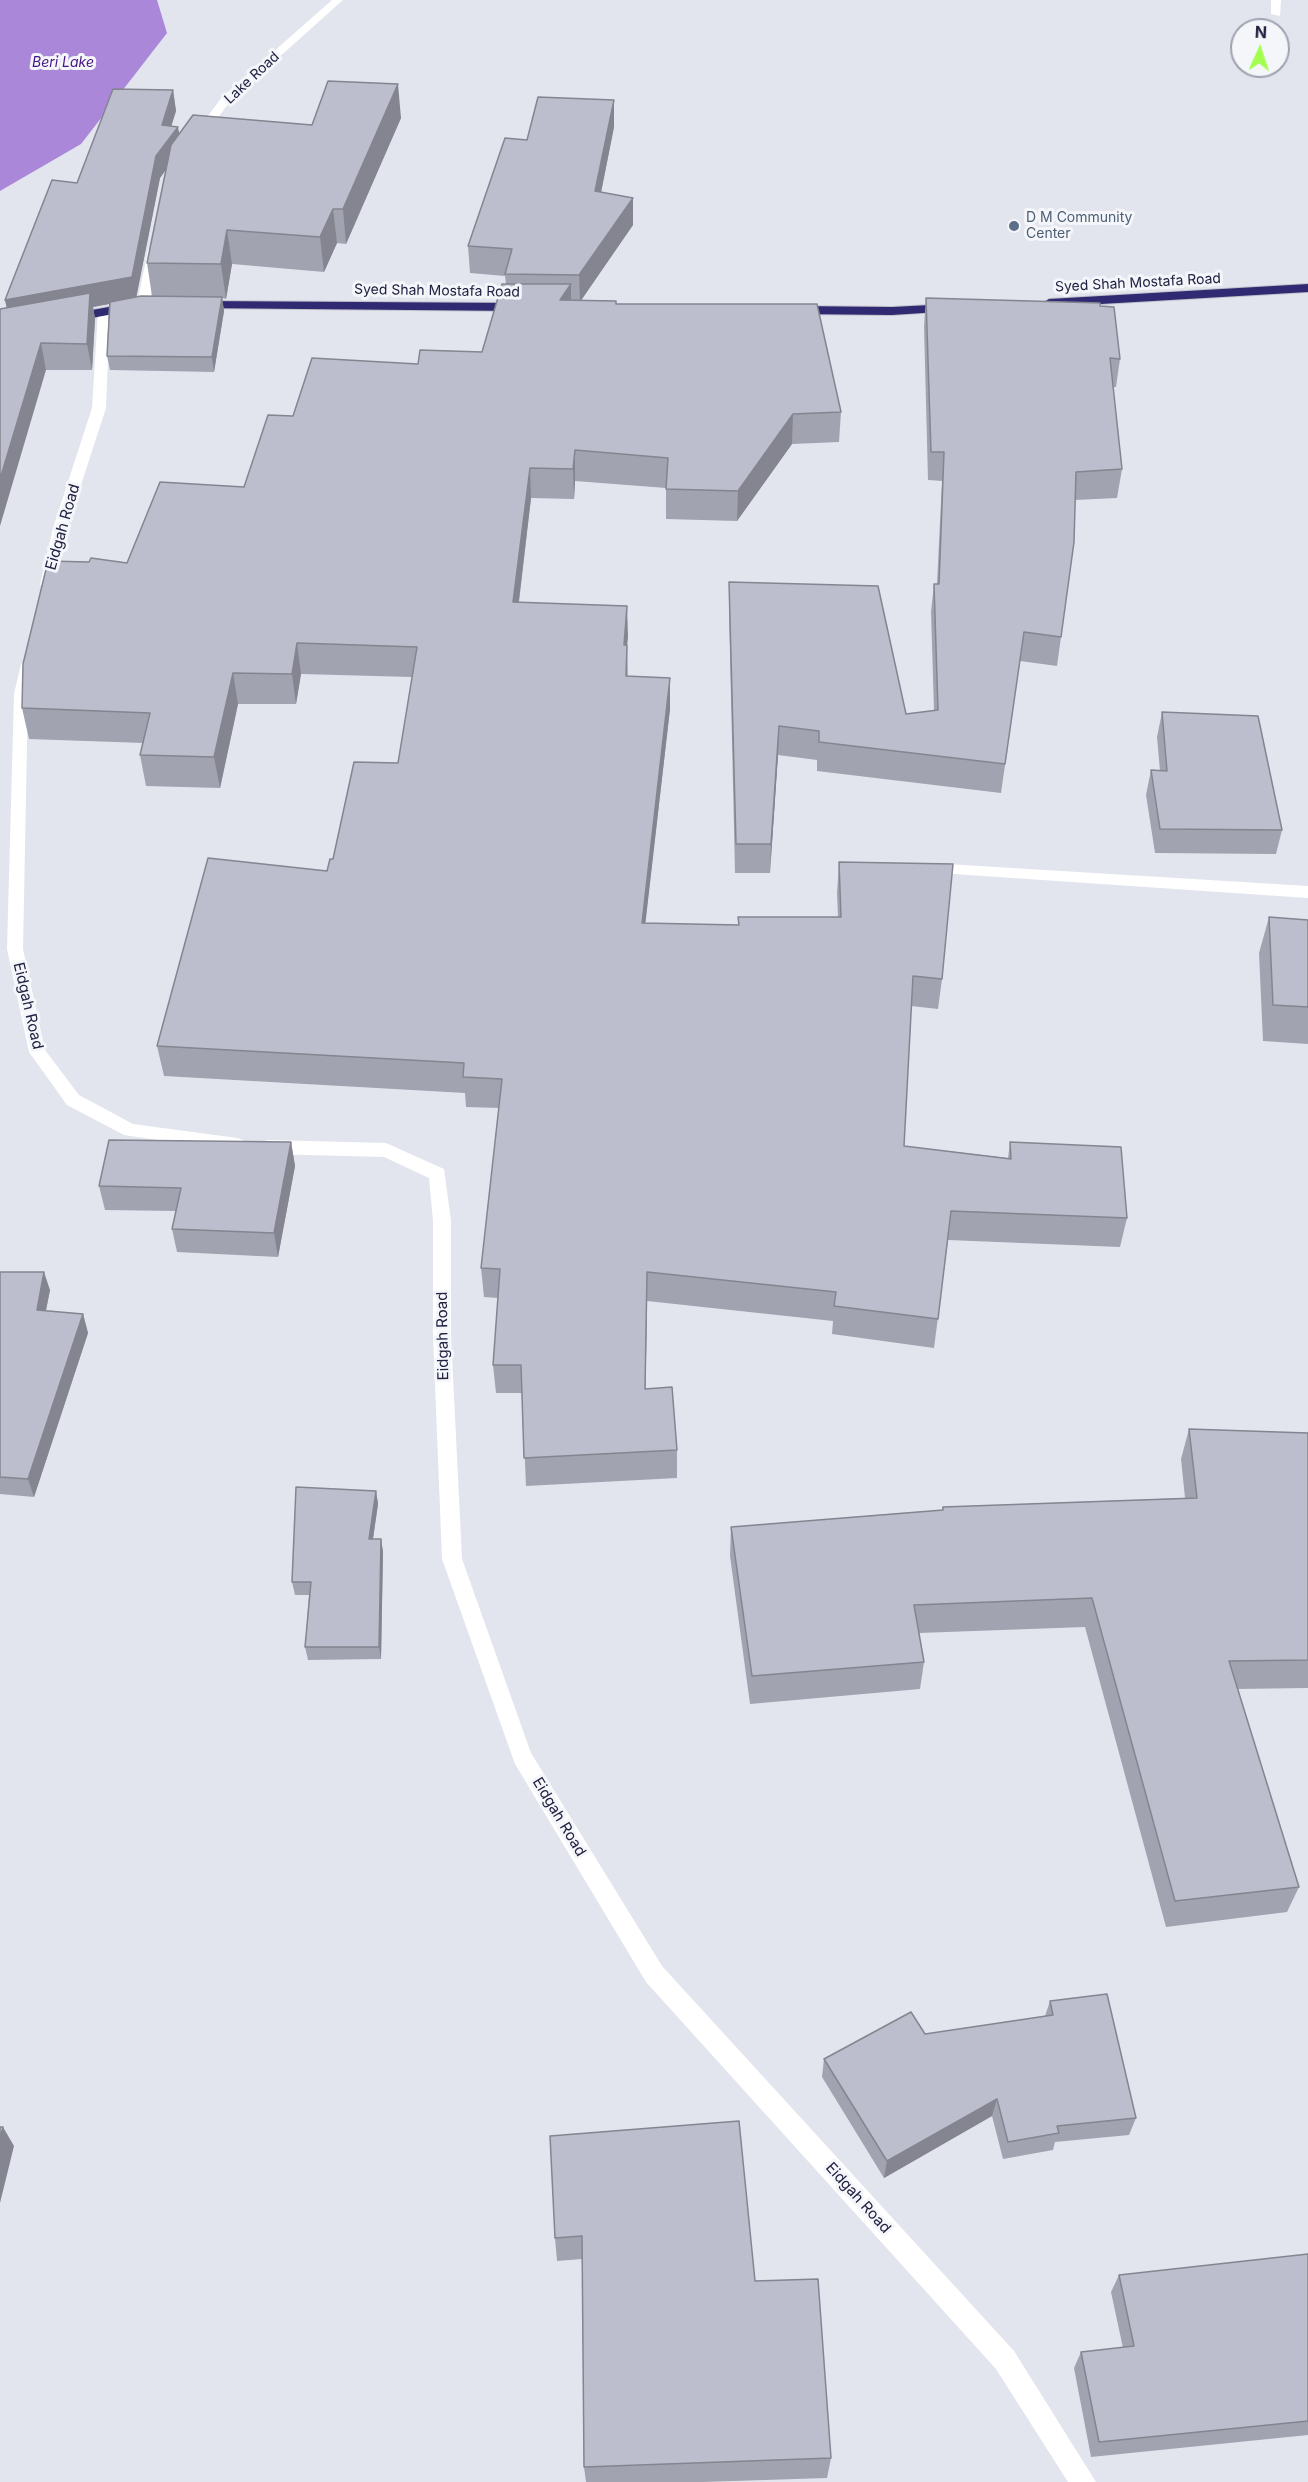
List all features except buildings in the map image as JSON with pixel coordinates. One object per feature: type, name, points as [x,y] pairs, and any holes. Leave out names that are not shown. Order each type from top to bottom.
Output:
[{"type":"highway","name":"Syed Shah Mostafa Road","points":[[1035,304],[1308,288]]},
{"type":"highway","points":[[58,320],[149,304]]},
{"type":"highway","name":"Syed Shah Mostafa Road","points":[[190,304],[535,307]]},
{"type":"highway","points":[[784,310],[892,311],[963,307]]},
{"type":"street","name":"Lake Road","points":[[194,143],[226,99],[338,0]]},
{"type":"street","points":[[1276,0],[1276,14]]},
{"type":"street","points":[[149,304],[157,236]]},
{"type":"street","name":"Eidgah Road","points":[[42,606],[60,528],[99,408],[104,312]]},
{"type":"street","name":"Eidgah Road","points":[[32,650],[21,694],[15,950],[37,1052],[73,1100],[130,1130],[250,1147],[386,1150],[438,1174],[442,1221],[442,1335],[452,1559],[522,1757],[654,1974],[1005,2360],[1083,2482]]},
{"type":"street","points":[[909,867],[1308,892]]},
{"type":"water","name":"Beri Lake","points":[[0,0],[157,0],[167,33],[81,144],[0,191]]},
{"type":"place","name":"D M Community Center","points":[[1014,226]]}]
